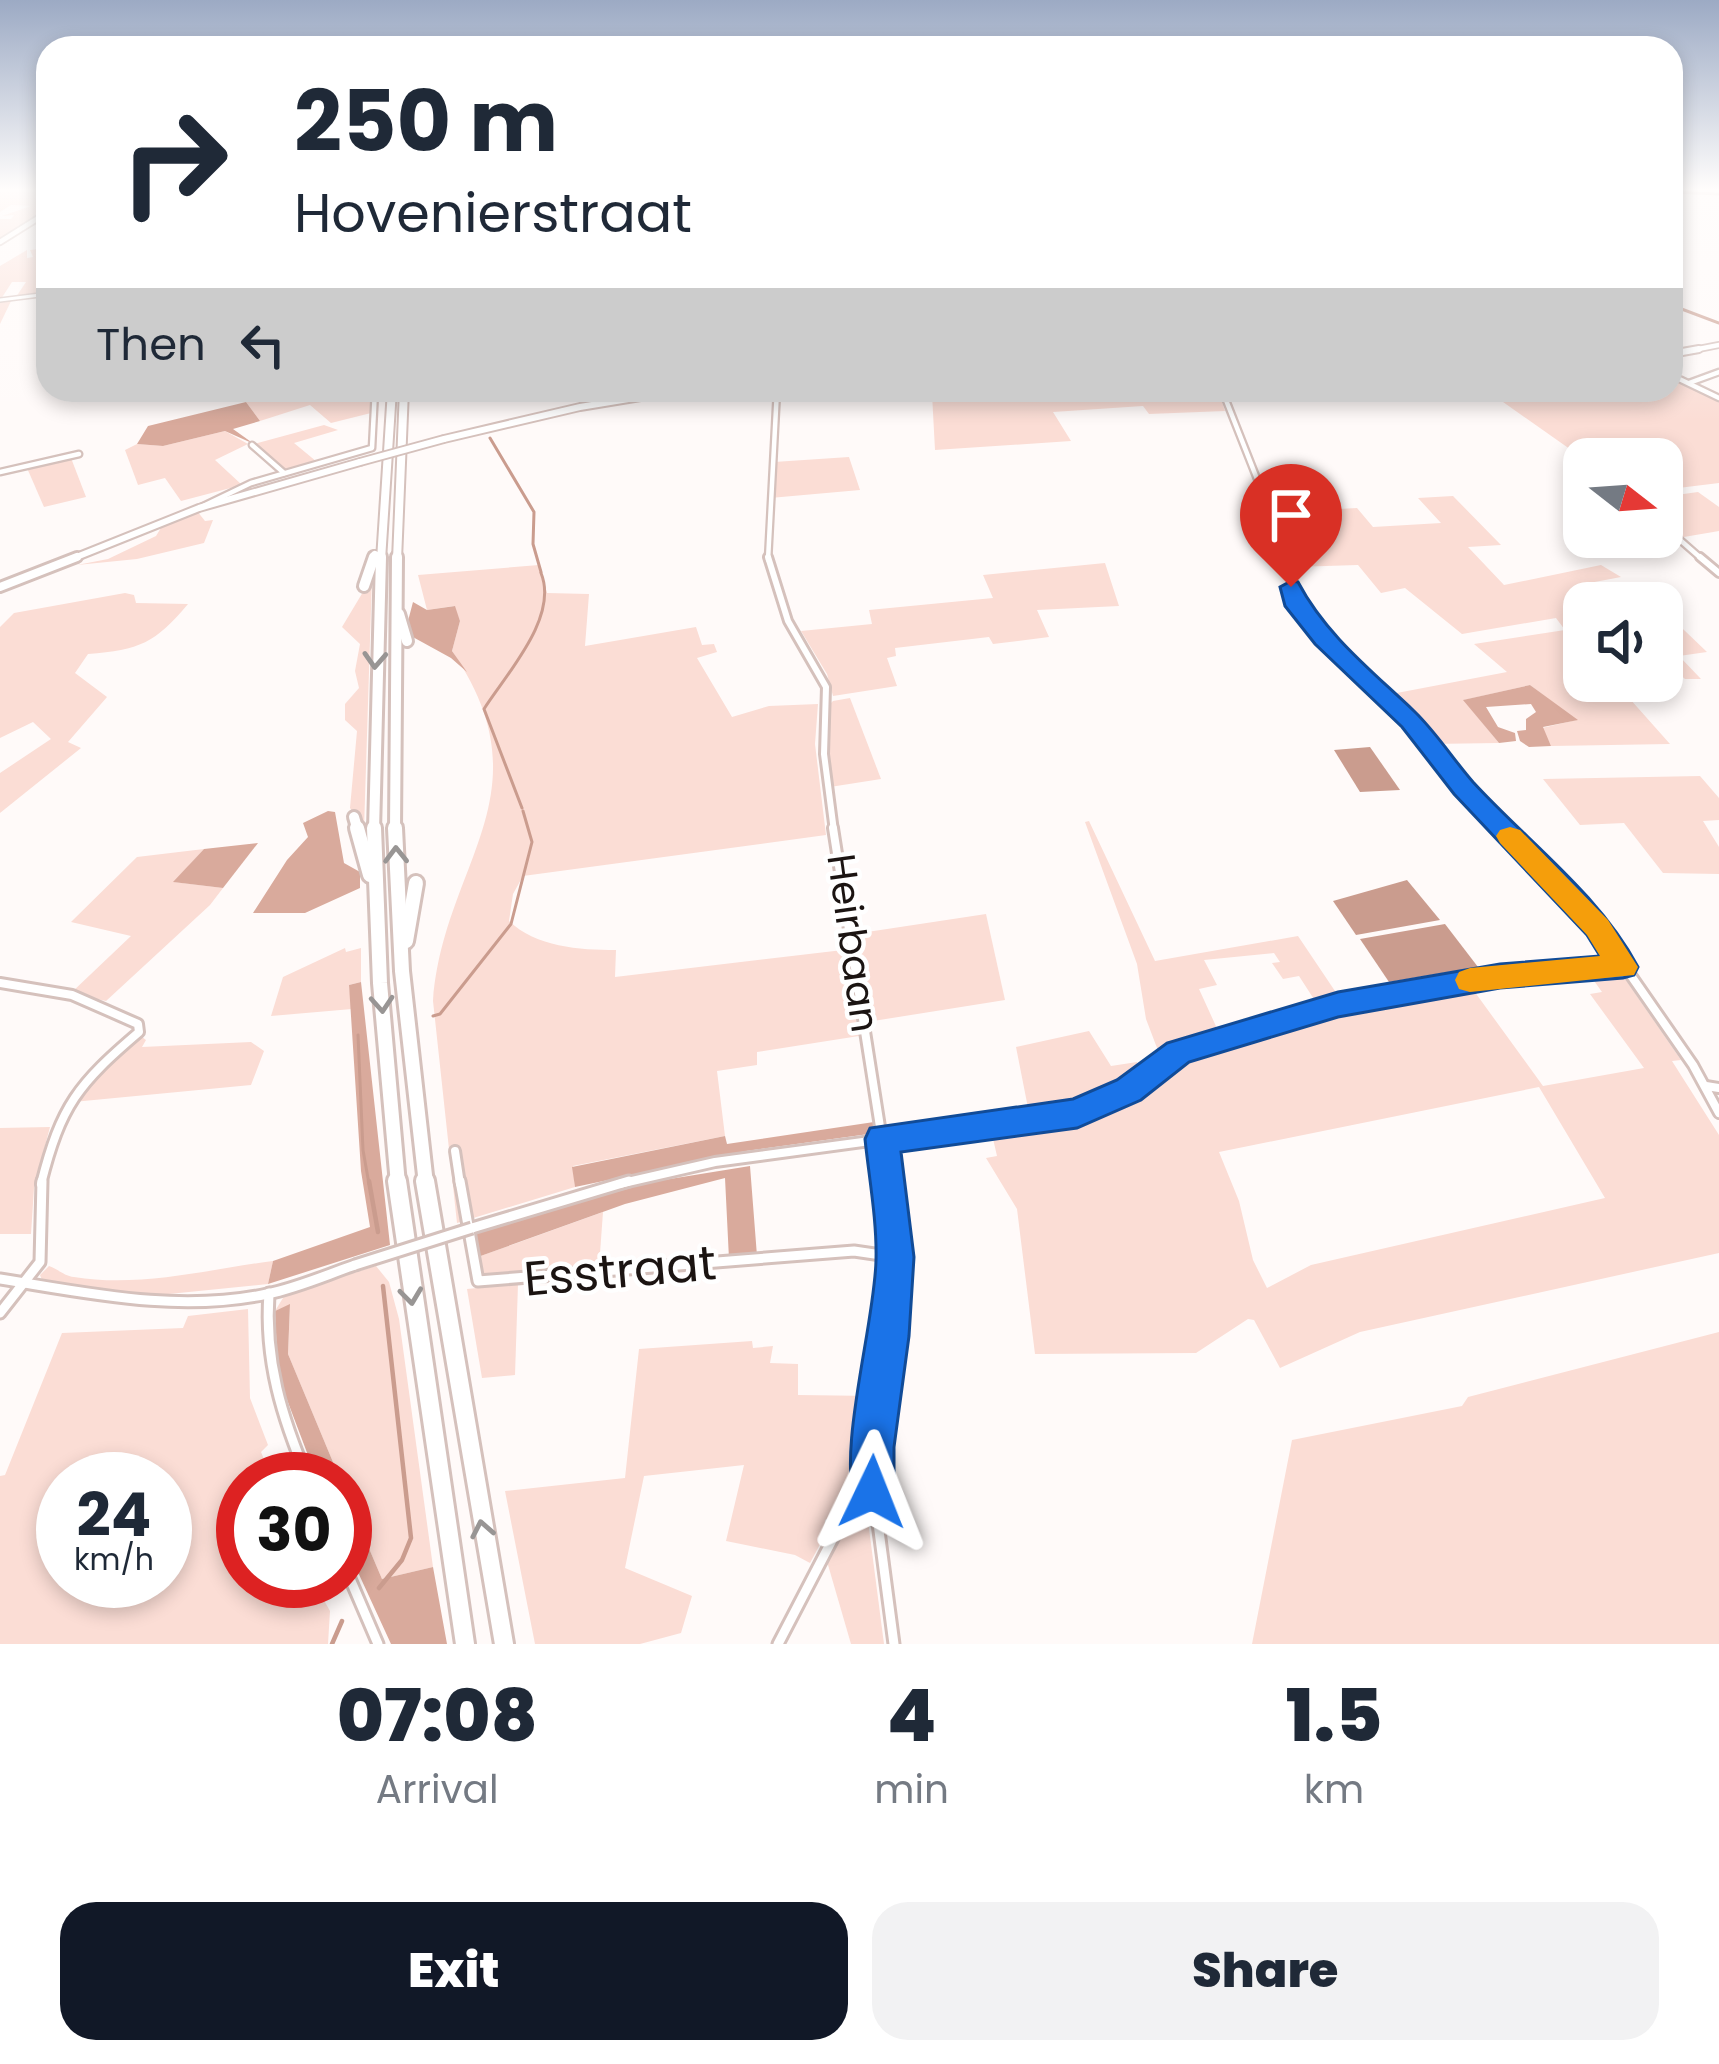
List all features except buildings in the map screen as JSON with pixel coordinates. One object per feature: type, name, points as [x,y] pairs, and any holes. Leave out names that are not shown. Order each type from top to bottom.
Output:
[{"type":"highway","points":[[391,402],[374,705],[374,887],[402,1225],[465,1644]]},
{"type":"highway","points":[[403,402],[393,721],[402,972],[431,1216],[469,1464],[504,1644]]},
{"type":"highway","points":[[364,586],[381,544]]},
{"type":"highway","points":[[395,595],[407,641]]},
{"type":"highway","points":[[354,817],[374,887]]},
{"type":"highway","points":[[402,972],[416,883]]},
{"type":"street","points":[[0,299],[36,296]]},
{"type":"street","points":[[1683,352],[1719,345]]},
{"type":"street","points":[[1688,383],[1719,372]]},
{"type":"street","points":[[1683,377],[1700,378]]},
{"type":"street","points":[[1683,380],[1719,398]]},
{"type":"street","points":[[199,508],[203,501],[372,448],[374,402]]},
{"type":"street","points":[[0,586],[199,508],[445,439],[606,402]]},
{"type":"street","name":"Heirbaan","points":[[776,402],[768,568],[788,621],[826,686],[824,754],[841,888],[861,982],[895,1257],[890,1336],[873,1447],[874,1509],[894,1644]]},
{"type":"street","points":[[1227,402],[1287,549],[1296,606],[1362,680],[1411,722],[1464,788],[1586,915],[1706,1086],[1719,1113]]},
{"type":"street","points":[[252,445],[284,473]]},
{"type":"street","points":[[0,472],[79,454]]},
{"type":"street","points":[[1683,542],[1719,573]]},
{"type":"street","points":[[0,1279],[144,1303],[268,1293],[634,1180],[716,1162],[1077,1114],[1129,1090],[1179,1052],[1338,1005],[1500,976],[1623,967]]},
{"type":"street","points":[[0,983],[85,1001],[128,1018],[138,1024],[139,1032],[83,1080],[54,1133],[38,1197],[40,1262],[0,1313]]},
{"type":"street","points":[[1706,1086],[1719,1088]]},
{"type":"street","name":"Esstraat","points":[[455,1150],[476,1281],[854,1251],[895,1257]]},
{"type":"street","points":[[268,1293],[268,1369],[298,1452]]},
{"type":"street","points":[[778,1644],[841,1522],[854,1513],[874,1509]]},
{"type":"street","points":[[363,1608],[378,1644]]},
{"type":"shaded area","points":[[0,268],[36,268],[36,295],[16,297],[26,282],[12,282],[1,299],[12,299],[0,324]]},
{"type":"shaded area","points":[[1683,382],[1719,401],[1719,483],[1683,487],[1683,438],[1563,438],[1563,444],[1503,402],[1683,402]]},
{"type":"shaded area","points":[[246,402],[372,402],[371,413],[331,423],[310,405],[260,421]]},
{"type":"shaded area","points":[[246,402],[260,421],[233,429],[254,444],[225,431],[163,446],[137,444],[148,426]]},
{"type":"shaded area","points":[[932,402],[1222,402],[1225,411],[1149,414],[1143,406],[1053,412],[1071,441],[935,450]]},
{"type":"shaded area","points":[[324,425],[338,430],[294,443],[317,462],[286,471],[254,444]]},
{"type":"shaded area","points":[[225,431],[248,444],[215,460],[242,485],[181,501],[165,478],[138,485],[125,450],[137,444],[163,446]]},
{"type":"shaded area","points":[[849,457],[860,490],[770,498],[774,462]]},
{"type":"shaded area","points":[[71,458],[86,497],[44,507],[27,468]]},
{"type":"shaded area","points":[[1698,492],[1719,507],[1719,531],[1683,537],[1683,494]]},
{"type":"shaded area","points":[[1453,496],[1501,545],[1468,547],[1504,585],[1601,565],[1621,577],[1563,582],[1563,627],[1556,618],[1462,634],[1405,588],[1381,593],[1358,565],[1293,567],[1289,548],[1318,549],[1301,511],[1357,508],[1373,527],[1441,523],[1418,498]]},
{"type":"shaded area","points":[[197,511],[205,521],[213,520],[204,543],[137,559],[77,565],[108,559],[156,536],[164,523]]},
{"type":"shaded area","points":[[1105,563],[1119,606],[1037,610],[1049,637],[993,644],[989,637],[895,648],[896,656],[887,658],[897,686],[833,696],[827,674],[801,631],[872,624],[869,610],[993,598],[983,575]]},
{"type":"shaded area","points":[[539,565],[547,593],[589,594],[585,646],[696,627],[702,645],[714,644],[717,652],[697,658],[732,717],[769,706],[818,704],[815,744],[826,835],[523,876],[513,894],[509,921],[545,942],[616,950],[615,977],[843,950],[859,1036],[757,1052],[757,1065],[717,1071],[725,1136],[573,1166],[575,1187],[457,1223],[433,1001],[441,952],[483,828],[492,788],[492,747],[480,701],[452,651],[460,621],[454,606],[427,610],[418,575]]},
{"type":"shaded area","points":[[372,577],[364,830],[350,808],[357,731],[345,720],[345,704],[359,688],[355,671],[360,644],[342,627]]},
{"type":"shaded area","points":[[134,595],[136,603],[188,604],[145,642],[88,654],[75,673],[107,697],[68,742],[81,748],[0,813],[0,773],[51,739],[33,722],[0,738],[0,627],[14,613]]},
{"type":"shaded area","points":[[413,602],[427,610],[455,606],[460,621],[452,651],[467,672],[411,636],[408,621]]},
{"type":"shaded area","points":[[1683,629],[1707,652],[1683,655]]},
{"type":"shaded area","points":[[1563,630],[1563,702],[1633,702],[1670,744],[1551,746],[1542,728],[1576,720],[1530,685],[1464,700],[1499,743],[1430,744],[1381,696],[1507,672],[1474,644]]},
{"type":"shaded area","points":[[1683,660],[1701,679],[1683,677]]},
{"type":"shaded area","points":[[1530,685],[1578,720],[1543,727],[1551,746],[1529,747],[1520,741],[1517,731],[1526,730],[1526,719],[1536,712],[1531,704],[1486,707],[1498,727],[1515,733],[1516,741],[1499,743],[1463,700]]},
{"type":"shaded area","points":[[850,698],[881,779],[830,787],[827,707]]},
{"type":"shaded area","points":[[1370,747],[1400,790],[1360,792],[1334,750]]},
{"type":"shaded area","points":[[1700,776],[1719,798],[1719,820],[1703,821],[1719,847],[1719,874],[1663,873],[1624,823],[1580,825],[1543,779]]},
{"type":"shaded area","points":[[335,812],[344,863],[360,872],[360,888],[305,913],[253,913],[308,837],[303,823]]},
{"type":"shaded area","points":[[1089,821],[1155,961],[1298,936],[1341,1000],[1319,1007],[1299,976],[1283,979],[1272,963],[1280,962],[1274,953],[1204,960],[1217,985],[1199,989],[1220,1035],[1184,1046],[1162,1061],[1146,1019],[1137,964],[1085,822]]},
{"type":"shaded area","points":[[258,843],[223,888],[173,882],[204,849]]},
{"type":"shaded area","points":[[204,849],[174,882],[223,888],[210,905],[106,1001],[71,993],[131,936],[71,922],[137,857]]},
{"type":"shaded area","points":[[1407,880],[1440,920],[1356,935],[1333,901]]},
{"type":"shaded area","points":[[986,914],[1005,1000],[867,1022],[854,934]]},
{"type":"shaded area","points":[[1445,924],[1478,967],[1389,982],[1360,939]]},
{"type":"shaded area","points":[[345,948],[346,952],[361,948],[361,982],[349,985],[352,1009],[271,1016],[283,977]]},
{"type":"shaded area","points":[[1611,970],[1623,976],[1681,1060],[1672,1061],[1719,1135],[1719,1253],[1360,1332],[1280,1368],[1254,1320],[1248,1319],[1196,1353],[1035,1354],[1017,1209],[986,1158],[997,1156],[991,1130],[1089,1114],[1151,1081],[1190,1051],[1338,1008],[1469,984],[1543,1086],[1644,1068],[1590,994],[1602,992],[1587,971]],"holes":[[[1539,1087],[1605,1198],[1311,1265],[1267,1288],[1253,1260],[1239,1201],[1219,1152]]]},
{"type":"shaded area","points":[[361,982],[390,1245],[268,1284],[273,1261],[370,1227],[361,1171],[349,985]]},
{"type":"shaded area","points":[[1089,1031],[1111,1066],[1137,1062],[1144,1077],[1098,1103],[1030,1118],[1016,1047]]},
{"type":"shaded area","points":[[142,1037],[146,1040],[142,1047],[251,1042],[264,1051],[251,1085],[73,1102],[104,1065]]},
{"type":"shaded area","points":[[874,1122],[876,1133],[746,1151],[575,1187],[572,1167],[725,1136],[727,1144]]},
{"type":"shaded area","points":[[50,1127],[34,1188],[31,1234],[0,1234],[0,1128]]},
{"type":"shaded area","points":[[750,1166],[757,1256],[729,1259],[725,1178],[625,1204],[475,1258],[472,1234],[639,1184]]},
{"type":"shaded area","points":[[603,1212],[599,1267],[480,1280],[475,1258]]},
{"type":"shaded area","points":[[273,1261],[268,1284],[139,1297],[42,1280],[40,1275],[49,1266],[74,1277],[149,1279]]},
{"type":"shaded area","points":[[376,1266],[389,1282],[399,1319],[433,1567],[382,1579],[372,1555],[372,1452],[329,1452],[288,1354],[290,1305],[275,1311],[286,1293]]},
{"type":"shaded area","points":[[518,1284],[515,1375],[482,1378],[467,1289]]},
{"type":"shaded area","points":[[290,1304],[288,1354],[329,1452],[307,1452],[278,1376],[275,1311]]},
{"type":"shaded area","points":[[248,1309],[250,1398],[268,1445],[261,1452],[216,1452],[216,1608],[328,1608],[328,1644],[0,1644],[0,1476],[5,1475],[62,1333],[183,1328],[188,1316]]},
{"type":"shaded area","points":[[1719,1332],[1719,1644],[1252,1644],[1292,1440],[1462,1406],[1468,1397]]},
{"type":"shaded area","points":[[752,1341],[753,1348],[773,1346],[770,1363],[798,1364],[798,1395],[874,1396],[864,1498],[825,1520],[824,1537],[810,1563],[795,1555],[726,1541],[744,1465],[644,1476],[625,1568],[692,1596],[681,1633],[640,1644],[535,1644],[505,1491],[625,1478],[639,1349]]},
{"type":"shaded area","points":[[861,1517],[868,1521],[884,1644],[851,1644],[826,1558],[842,1527]]},
{"type":"shaded area","points":[[372,1555],[382,1579],[433,1567],[447,1644],[391,1644],[372,1603]]},
{"type":"waterway","points":[[1683,310],[1719,323]]},
{"type":"waterway","points":[[490,438],[534,512],[533,544],[541,572]]},
{"type":"waterway","points":[[522,808],[484,709],[537,626],[545,590],[541,573]]},
{"type":"waterway","points":[[433,1016],[440,1014],[511,924],[532,842],[523,811]]},
{"type":"waterway","points":[[358,1035],[369,1184]]},
{"type":"waterway","points":[[369,1181],[378,1232]]},
{"type":"waterway","points":[[379,1588],[402,1560],[411,1538],[383,1286]]},
{"type":"waterway","points":[[332,1644],[342,1621]]},
{"type":"slow traffic","points":[[1470,980],[1550,969],[1623,967],[1598,928],[1510,836]]},
{"type":"route","points":[[872,1492],[896,1239],[883,1139],[1077,1114],[1129,1090],[1179,1052],[1338,1005],[1550,969],[1623,967],[1598,928],[1464,788],[1411,722],[1323,639],[1296,606],[1291,587]]}]
